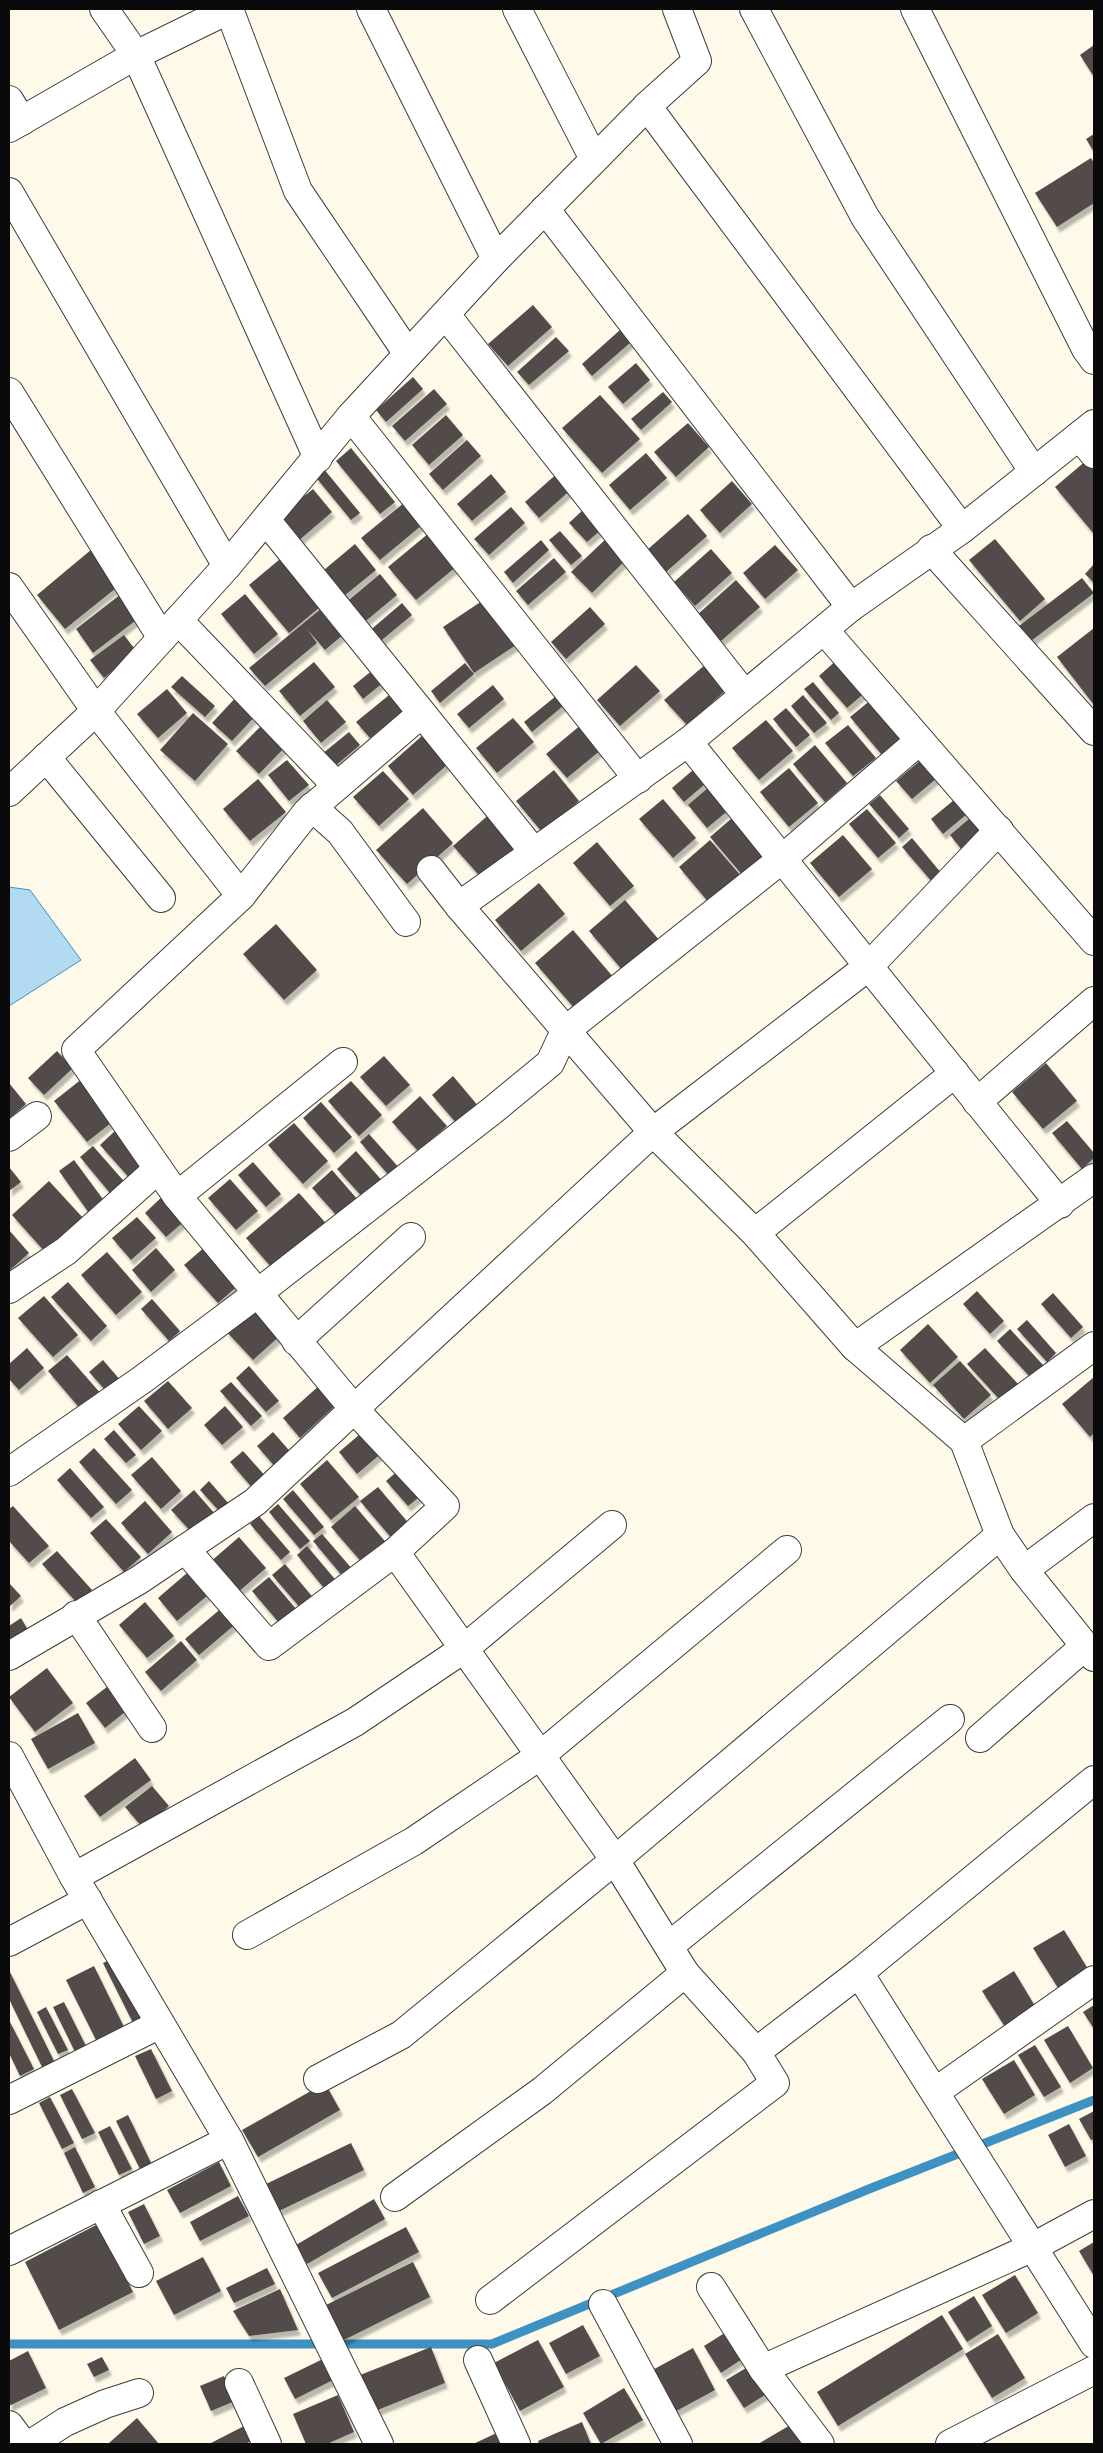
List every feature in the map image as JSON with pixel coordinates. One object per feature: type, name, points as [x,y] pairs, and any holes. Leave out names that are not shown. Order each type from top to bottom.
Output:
[{"type":"street","points":[[104,9],[136,55],[318,458]]},
{"type":"street","points":[[13,116],[229,9],[298,191],[408,354]]},
{"type":"street","points":[[371,9],[496,259]]},
{"type":"street","points":[[516,9],[594,159]]},
{"type":"street","points":[[9,792],[96,711],[227,566],[351,416],[496,259],[647,106],[697,62],[677,9]]},
{"type":"street","points":[[754,9],[865,217],[1034,472]]},
{"type":"street","points":[[915,9],[1086,348],[1094,360]]},
{"type":"street","points":[[647,106],[962,529]]},
{"type":"street","points":[[9,192],[227,566]]},
{"type":"street","points":[[545,208],[851,607]]},
{"type":"street","points":[[446,315],[744,694]]},
{"type":"street","points":[[9,392],[170,629],[337,786]]},
{"type":"street","points":[[351,416],[638,779]]},
{"type":"street","points":[[458,906],[688,742],[744,694],[825,631],[851,607],[962,529],[1034,472],[1089,438]]},
{"type":"street","points":[[266,520],[534,852]]},
{"type":"street","points":[[931,549],[1094,731]]},
{"type":"street","points":[[9,587],[96,711],[241,896]]},
{"type":"street","points":[[825,631],[1094,941]]},
{"type":"street","points":[[185,1549],[269,1646],[395,1552],[445,1506],[354,1409],[177,1196],[76,1050],[241,896],[312,807],[422,714]]},
{"type":"street","points":[[9,1472],[143,1379],[258,1293],[485,1116],[550,1063],[565,1030],[782,860],[919,741]]},
{"type":"street","points":[[688,742],[1060,1204]]},
{"type":"street","points":[[46,757],[161,898]]},
{"type":"street","points":[[312,807],[340,832],[406,922]]},
{"type":"street","points":[[9,1656],[76,1615],[139,1580],[255,1502],[653,1132],[869,966],[999,830]]},
{"type":"street","points":[[430,870],[458,906],[653,1132],[755,1233],[855,1347],[964,1442],[1000,1535],[1024,1570],[1090,1651],[980,1738]]},
{"type":"street","points":[[977,1102],[1094,1001]]},
{"type":"street","points":[[177,1196],[343,1062]]},
{"type":"street","points":[[755,1233],[954,1073]]},
{"type":"street","points":[[9,1136],[37,1116]]},
{"type":"street","points":[[9,1289],[66,1251],[158,1169]]},
{"type":"street","points":[[855,1347],[1060,1204],[1094,1178]]},
{"type":"street","points":[[296,1341],[411,1237]]},
{"type":"street","points":[[964,1442],[1094,1346]]},
{"type":"street","points":[[1024,1570],[1094,1518]]},
{"type":"street","points":[[74,1877],[355,1722],[465,1648],[612,1525]]},
{"type":"street","points":[[318,2079],[401,2035],[616,1860],[1000,1535]]},
{"type":"street","points":[[247,1935],[414,1840],[541,1755],[788,1550]]},
{"type":"street","points":[[395,1552],[616,1860],[684,1973],[756,2052],[775,2084],[490,2300]]},
{"type":"street","points":[[76,1615],[152,1728]]},
{"type":"street","points":[[668,1946],[950,1720]]},
{"type":"street","points":[[9,1756],[74,1877],[229,2140],[379,2444]]},
{"type":"street","points":[[756,2052],[859,1972],[1094,1780]]},
{"type":"street","points":[[9,1942],[88,1900]]},
{"type":"street","points":[[859,1972],[1094,2344]]},
{"type":"street","points":[[395,2197],[542,2091],[684,1973]]},
{"type":"street","points":[[935,2092],[1094,1980]]},
{"type":"street","points":[[9,2100],[160,2024]]},
{"type":"street","points":[[9,2251],[229,2140]]},
{"type":"street","points":[[101,2204],[139,2273]]},
{"type":"street","points":[[763,2369],[1033,2247],[1094,2214]]},
{"type":"street","points":[[711,2287],[763,2369],[820,2444]]},
{"type":"street","points":[[603,2304],[678,2444]]},
{"type":"street","points":[[478,2360],[516,2444]]},
{"type":"street","points":[[950,2444],[1094,2370]]},
{"type":"street","points":[[238,2383],[266,2444]]},
{"type":"street","points":[[31,2444],[65,2422],[105,2404],[139,2393]]},
{"type":"street","points":[[9,2425],[23,2444]]},
{"type":"water","points":[[9,887],[30,890],[81,960],[9,1006]]},
{"type":"building","points":[[1094,45],[1094,77],[1080,55]]},
{"type":"building","points":[[1094,134],[1094,152],[1086,139]]},
{"type":"building","points":[[1091,158],[1094,163],[1094,203],[1057,227],[1035,193]]},
{"type":"building","points":[[533,305],[552,327],[508,366],[488,344]]},
{"type":"building","points":[[620,330],[631,342],[592,376],[582,364]]},
{"type":"building","points":[[556,337],[569,351],[529,385],[517,372]]},
{"type":"building","points":[[636,363],[650,380],[623,404],[608,387]]},
{"type":"building","points":[[413,377],[423,389],[386,422],[376,410]]},
{"type":"building","points":[[434,389],[447,404],[405,441],[392,426]]},
{"type":"building","points":[[663,392],[672,402],[641,430],[631,419]]},
{"type":"building","points":[[600,395],[640,439],[602,473],[562,428]]},
{"type":"building","points":[[446,415],[463,435],[429,465],[412,445]]},
{"type":"building","points":[[688,423],[709,447],[676,477],[654,452]]},
{"type":"building","points":[[467,440],[481,456],[443,490],[429,474]]},
{"type":"building","points":[[351,448],[395,502],[380,514],[336,461]]},
{"type":"building","points":[[646,453],[667,478],[630,510],[609,485]]},
{"type":"building","points":[[1087,460],[1094,469],[1094,534],[1055,487]]},
{"type":"building","points":[[323,468],[360,513],[351,520],[314,475]]},
{"type":"building","points":[[560,471],[574,487],[539,518],[525,502]]},
{"type":"building","points":[[491,474],[506,492],[472,521],[457,504]]},
{"type":"building","points":[[732,481],[752,504],[720,533],[700,510]]},
{"type":"building","points":[[313,489],[332,512],[297,542],[277,518]]},
{"type":"building","points":[[410,498],[428,520],[380,560],[361,538]]},
{"type":"building","points":[[511,507],[525,523],[489,555],[474,539]]},
{"type":"building","points":[[585,508],[603,528],[587,542],[569,523]]},
{"type":"building","points":[[688,514],[707,536],[666,572],[647,550]]},
{"type":"building","points":[[560,531],[582,556],[571,565],[549,540]]},
{"type":"building","points":[[429,533],[457,566],[416,600],[388,567]]},
{"type":"building","points":[[609,536],[629,557],[592,593],[571,572]]},
{"type":"building","points":[[995,539],[1045,599],[1020,621],[969,560]]},
{"type":"building","points":[[541,540],[549,550],[513,583],[504,572]]},
{"type":"building","points":[[355,544],[376,570],[339,600],[318,575]]},
{"type":"building","points":[[775,545],[798,570],[765,599],[743,573]]},
{"type":"building","points":[[92,549],[121,584],[65,629],[37,595]]},
{"type":"building","points":[[711,549],[732,573],[695,606],[674,582]]},
{"type":"building","points":[[286,554],[326,602],[289,633],[249,585]]},
{"type":"building","points":[[554,558],[566,572],[528,605],[516,591]]},
{"type":"building","points":[[1094,564],[1094,583],[1085,574]]},
{"type":"building","points":[[380,574],[397,595],[361,625],[344,604]]},
{"type":"building","points":[[1082,578],[1094,593],[1031,641],[1019,626]]},
{"type":"building","points":[[736,580],[760,607],[721,641],[697,615]]},
{"type":"building","points":[[121,594],[139,618],[93,653],[76,629]]},
{"type":"building","points":[[245,594],[278,634],[254,654],[221,614]]},
{"type":"building","points":[[485,599],[516,645],[474,673],[443,627]]},
{"type":"building","points":[[328,603],[350,629],[325,650],[307,629],[317,643],[265,686],[249,668]]},
{"type":"building","points":[[402,603],[412,615],[377,644],[367,633]]},
{"type":"building","points":[[590,607],[605,624],[566,659],[551,642]]},
{"type":"building","points":[[1094,628],[1094,705],[1057,657]]},
{"type":"building","points":[[124,635],[137,652],[104,678],[90,660]]},
{"type":"building","points":[[840,657],[868,690],[847,708],[819,676]]},
{"type":"building","points":[[314,662],[335,687],[300,716],[279,691]]},
{"type":"building","points":[[465,663],[474,674],[440,703],[431,691]]},
{"type":"building","points":[[706,664],[727,689],[687,725],[664,700]]},
{"type":"building","points":[[379,665],[389,678],[363,699],[353,686]]},
{"type":"building","points":[[636,665],[660,691],[620,726],[597,700]]},
{"type":"building","points":[[182,676],[215,706],[205,717],[171,687]]},
{"type":"building","points":[[813,682],[839,713],[831,720],[804,689]]},
{"type":"building","points":[[493,685],[504,699],[469,728],[457,714]]},
{"type":"building","points":[[167,689],[187,713],[158,738],[137,714]]},
{"type":"building","points":[[394,691],[408,707],[370,738],[356,722]]},
{"type":"building","points":[[561,692],[569,701],[532,732],[524,722]]},
{"type":"building","points":[[239,694],[259,712],[232,741],[212,723]]},
{"type":"building","points":[[803,695],[827,723],[814,733],[791,706]]},
{"type":"building","points":[[877,695],[908,733],[882,755],[850,717]]},
{"type":"building","points":[[327,700],[346,722],[321,743],[303,721]]},
{"type":"building","points":[[786,708],[810,735],[796,747],[773,719]]},
{"type":"building","points":[[193,713],[228,744],[195,781],[160,750]]},
{"type":"building","points":[[513,718],[534,742],[497,773],[476,748]]},
{"type":"building","points":[[267,720],[290,742],[259,774],[236,751]]},
{"type":"building","points":[[766,720],[793,751],[759,780],[732,748]]},
{"type":"building","points":[[582,724],[602,749],[567,778],[546,754]]},
{"type":"building","points":[[848,725],[876,758],[853,776],[825,743]]},
{"type":"building","points":[[349,732],[360,745],[328,772],[317,758]]},
{"type":"building","points":[[423,735],[448,764],[413,795],[388,766]]},
{"type":"building","points":[[815,745],[847,783],[825,802],[793,764]]},
{"type":"building","points":[[922,759],[937,778],[912,799],[896,781]]},
{"type":"building","points":[[287,760],[309,785],[289,801],[268,775]]},
{"type":"building","points":[[700,764],[712,778],[684,802],[672,788]]},
{"type":"building","points":[[789,768],[818,803],[789,827],[760,792]]},
{"type":"building","points":[[554,770],[579,801],[542,832],[516,801]]},
{"type":"building","points":[[383,771],[409,799],[379,826],[353,797]]},
{"type":"building","points":[[258,779],[286,812],[250,841],[223,809]]},
{"type":"building","points":[[716,781],[736,804],[707,828],[688,805]]},
{"type":"building","points":[[880,795],[909,829],[899,838],[869,804]]},
{"type":"building","points":[[960,795],[973,809],[943,834],[931,819]]},
{"type":"building","points":[[663,799],[696,838],[673,858],[639,819]]},
{"type":"building","points":[[423,808],[453,843],[407,884],[376,850]]},
{"type":"building","points":[[867,809],[896,843],[878,858],[849,824]]},
{"type":"building","points":[[493,811],[525,847],[485,882],[453,846]]},
{"type":"building","points":[[739,812],[773,852],[744,877],[710,837]]},
{"type":"building","points":[[976,813],[988,828],[962,850],[950,835]]},
{"type":"building","points":[[843,835],[872,869],[839,897],[810,863]]},
{"type":"building","points":[[912,838],[942,874],[933,883],[902,847]]},
{"type":"building","points":[[710,840],[742,877],[710,904],[679,867]]},
{"type":"building","points":[[597,842],[634,886],[610,906],[573,863]]},
{"type":"building","points":[[539,883],[565,914],[521,951],[495,920]]},
{"type":"building","points":[[625,900],[660,941],[624,972],[589,931]]},
{"type":"building","points":[[276,924],[317,970],[284,1000],[243,954]]},
{"type":"building","points":[[573,930],[614,978],[576,1010],[535,963]]},
{"type":"building","points":[[57,1051],[73,1068],[44,1095],[28,1078]]},
{"type":"building","points":[[384,1056],[410,1085],[386,1106],[360,1077]]},
{"type":"building","points":[[1046,1063],[1077,1101],[1043,1129],[1012,1092]]},
{"type":"building","points":[[453,1076],[479,1107],[458,1125],[432,1095]]},
{"type":"building","points":[[83,1078],[116,1119],[87,1142],[54,1101]]},
{"type":"building","points":[[351,1081],[382,1115],[359,1136],[328,1101]]},
{"type":"building","points":[[9,1083],[26,1104],[9,1119]]},
{"type":"building","points":[[420,1096],[447,1126],[418,1151],[392,1122]]},
{"type":"building","points":[[321,1102],[352,1137],[334,1153],[303,1118]]},
{"type":"building","points":[[1067,1121],[1094,1153],[1094,1158],[1082,1169],[1052,1133]]},
{"type":"building","points":[[294,1123],[328,1161],[303,1184],[268,1145]]},
{"type":"building","points":[[117,1129],[150,1167],[133,1182],[100,1145]]},
{"type":"building","points":[[369,1134],[401,1170],[392,1179],[360,1142]]},
{"type":"building","points":[[93,1146],[129,1187],[115,1199],[80,1157]]},
{"type":"building","points":[[356,1151],[385,1184],[366,1201],[337,1169]]},
{"type":"building","points":[[74,1160],[105,1202],[89,1213],[59,1171]]},
{"type":"building","points":[[253,1162],[281,1194],[266,1207],[238,1175]]},
{"type":"building","points":[[9,1167],[21,1182],[9,1191]]},
{"type":"building","points":[[332,1170],[358,1200],[338,1217],[312,1188]]},
{"type":"building","points":[[230,1179],[258,1211],[236,1230],[208,1198]]},
{"type":"building","points":[[49,1181],[84,1219],[46,1253],[12,1215]]},
{"type":"building","points":[[299,1193],[331,1229],[279,1276],[246,1238]]},
{"type":"building","points":[[165,1194],[187,1219],[166,1237],[145,1213]]},
{"type":"building","points":[[137,1217],[156,1238],[131,1260],[112,1238]]},
{"type":"building","points":[[9,1230],[29,1253],[9,1271]]},
{"type":"building","points":[[206,1246],[240,1284],[218,1303],[184,1265]]},
{"type":"building","points":[[156,1248],[175,1270],[151,1292],[132,1270]]},
{"type":"building","points":[[107,1252],[142,1292],[116,1315],[81,1275]]},
{"type":"building","points":[[68,1282],[107,1326],[91,1341],[51,1297]]},
{"type":"building","points":[[977,1291],[1004,1321],[990,1334],[963,1304]]},
{"type":"building","points":[[1053,1293],[1083,1327],[1071,1338],[1041,1304]]},
{"type":"building","points":[[44,1296],[78,1335],[53,1357],[18,1318]]},
{"type":"building","points":[[152,1299],[180,1331],[169,1341],[141,1309]]},
{"type":"building","points":[[255,1304],[282,1334],[253,1360],[225,1330]]},
{"type":"building","points":[[1027,1320],[1056,1353],[1047,1362],[1017,1329]]},
{"type":"building","points":[[928,1324],[958,1357],[930,1383],[900,1350]]},
{"type":"building","points":[[1010,1329],[1044,1366],[1031,1378],[997,1341]]},
{"type":"building","points":[[27,1348],[44,1368],[19,1390],[9,1379],[9,1364]]},
{"type":"building","points":[[985,1348],[1018,1384],[1000,1400],[967,1364]]},
{"type":"building","points":[[67,1355],[102,1395],[83,1412],[48,1371]]},
{"type":"building","points":[[103,1360],[121,1381],[108,1393],[89,1372]]},
{"type":"building","points":[[960,1361],[991,1395],[964,1419],[933,1385]]},
{"type":"building","points":[[249,1366],[279,1401],[266,1412],[236,1378]]},
{"type":"building","points":[[1094,1377],[1094,1433],[1090,1437],[1062,1404]]},
{"type":"building","points":[[168,1381],[192,1408],[168,1429],[144,1401]]},
{"type":"building","points":[[231,1382],[262,1416],[251,1426],[220,1391]]},
{"type":"building","points":[[321,1384],[338,1403],[300,1438],[283,1418]]},
{"type":"building","points":[[139,1406],[162,1431],[141,1450],[118,1424]]},
{"type":"building","points":[[225,1406],[243,1427],[222,1445],[204,1425]]},
{"type":"building","points":[[366,1429],[384,1451],[357,1474],[339,1452]]},
{"type":"building","points":[[114,1430],[136,1455],[126,1463],[104,1439]]},
{"type":"building","points":[[273,1432],[294,1456],[278,1470],[257,1446]]},
{"type":"building","points":[[94,1448],[132,1490],[116,1504],[79,1462]]},
{"type":"building","points":[[243,1451],[268,1479],[255,1491],[230,1462]]},
{"type":"building","points":[[152,1457],[181,1491],[161,1509],[131,1475]]},
{"type":"building","points":[[327,1460],[359,1497],[331,1520],[300,1484]]},
{"type":"building","points":[[70,1468],[104,1507],[91,1518],[57,1480]]},
{"type":"building","points":[[401,1468],[423,1494],[408,1506],[386,1481]]},
{"type":"building","points":[[209,1481],[229,1504],[220,1512],[200,1490]]},
{"type":"building","points":[[378,1487],[411,1526],[394,1541],[360,1501]]},
{"type":"building","points":[[194,1490],[216,1515],[194,1535],[171,1510]]},
{"type":"building","points":[[293,1490],[324,1527],[314,1535],[283,1499]]},
{"type":"building","points":[[145,1501],[172,1532],[148,1554],[121,1523]]},
{"type":"building","points":[[278,1504],[310,1541],[300,1549],[269,1512]]},
{"type":"building","points":[[13,1506],[49,1546],[29,1563],[9,1541],[9,1509]]},
{"type":"building","points":[[355,1506],[389,1546],[365,1566],[331,1527]]},
{"type":"building","points":[[259,1516],[290,1552],[281,1560],[250,1524]]},
{"type":"building","points":[[106,1519],[141,1557],[124,1572],[90,1533]]},
{"type":"building","points":[[322,1534],[353,1570],[344,1578],[313,1541]]},
{"type":"building","points":[[239,1537],[266,1568],[236,1594],[209,1563]]},
{"type":"building","points":[[307,1546],[339,1584],[328,1593],[297,1555]]},
{"type":"building","points":[[57,1551],[92,1590],[77,1603],[42,1564]]},
{"type":"building","points":[[285,1564],[316,1601],[303,1611],[272,1575]]},
{"type":"building","points":[[194,1567],[214,1590],[177,1621],[158,1598]]},
{"type":"building","points":[[269,1577],[302,1616],[286,1631],[252,1591]]},
{"type":"building","points":[[9,1583],[21,1596],[10,1606],[9,1605]]},
{"type":"building","points":[[145,1602],[174,1636],[147,1658],[119,1625]]},
{"type":"building","points":[[224,1606],[238,1622],[199,1655],[185,1639]]},
{"type":"building","points":[[21,1618],[31,1635],[9,1649],[9,1626]]},
{"type":"building","points":[[181,1641],[197,1660],[161,1691],[145,1672]]},
{"type":"building","points":[[47,1668],[73,1703],[35,1732],[9,1697]]},
{"type":"building","points":[[116,1680],[135,1704],[105,1728],[86,1703]]},
{"type":"building","points":[[78,1713],[95,1743],[48,1769],[31,1739]]},
{"type":"building","points":[[135,1758],[151,1780],[100,1817],[84,1796]]},
{"type":"building","points":[[152,1786],[169,1806],[143,1828],[125,1807]]},
{"type":"building","points":[[1064,1930],[1093,1977],[1063,1996],[1033,1948]]},
{"type":"building","points":[[112,1959],[142,2019],[133,2023],[103,1963]]},
{"type":"building","points":[[94,1966],[126,2031],[98,2044],[66,1980]]},
{"type":"building","points":[[9,1970],[55,2063],[43,2069],[9,1999]]},
{"type":"building","points":[[1014,1971],[1038,2011],[1007,2030],[982,1991]]},
{"type":"building","points":[[64,2002],[88,2050],[77,2056],[53,2007]]},
{"type":"building","points":[[1094,2005],[1094,2029],[1083,2012]]},
{"type":"building","points":[[46,2007],[68,2050],[58,2054],[37,2012]]},
{"type":"building","points":[[9,2020],[34,2069],[20,2076],[9,2053]]},
{"type":"building","points":[[1068,2026],[1093,2068],[1070,2083],[1044,2040]]},
{"type":"building","points":[[1035,2045],[1061,2087],[1044,2097],[1018,2055]]},
{"type":"building","points":[[151,2049],[172,2091],[156,2099],[135,2056]]},
{"type":"building","points":[[1014,2060],[1035,2095],[1004,2114],[982,2079]]},
{"type":"building","points":[[325,2083],[340,2110],[258,2157],[242,2130]]},
{"type":"building","points":[[72,2089],[95,2133],[82,2139],[60,2095]]},
{"type":"building","points":[[50,2097],[74,2143],[62,2149],[39,2103]]},
{"type":"building","points":[[1094,2111],[1094,2139],[1091,2140],[1079,2119]]},
{"type":"building","points":[[128,2115],[152,2165],[141,2171],[116,2121]]},
{"type":"building","points":[[1069,2124],[1086,2156],[1065,2167],[1048,2135]]},
{"type":"building","points":[[110,2126],[132,2169],[119,2175],[98,2132]]},
{"type":"building","points":[[351,2143],[364,2170],[279,2211],[266,2184]]},
{"type":"building","points":[[75,2147],[95,2187],[83,2193],[64,2153]]},
{"type":"building","points":[[219,2162],[231,2186],[180,2213],[167,2190]]},
{"type":"building","points":[[238,2196],[249,2216],[200,2241],[190,2222]]},
{"type":"building","points":[[374,2199],[385,2219],[307,2264],[296,2245]]},
{"type":"building","points":[[144,2204],[160,2236],[144,2244],[128,2212]]},
{"type":"building","points":[[98,2224],[133,2292],[59,2330],[25,2262]]},
{"type":"building","points":[[406,2227],[419,2252],[332,2298],[318,2273]]},
{"type":"building","points":[[1094,2242],[1094,2276],[1079,2251]]},
{"type":"building","points":[[203,2257],[221,2291],[174,2315],[156,2281]]},
{"type":"building","points":[[413,2262],[430,2297],[342,2341],[324,2306]]},
{"type":"building","points":[[267,2268],[275,2284],[234,2303],[226,2288]]},
{"type":"building","points":[[1015,2275],[1038,2313],[1006,2333],[982,2295]]},
{"type":"building","points":[[280,2289],[298,2330],[249,2336],[233,2311]]},
{"type":"building","points":[[974,2296],[992,2326],[967,2342],[948,2312]]},
{"type":"building","points":[[942,2315],[963,2349],[838,2426],[817,2392]]},
{"type":"building","points":[[583,2325],[600,2356],[566,2374],[549,2343]]},
{"type":"building","points":[[731,2329],[748,2355],[721,2373],[704,2346]]},
{"type":"building","points":[[998,2334],[1025,2378],[992,2398],[965,2354]]},
{"type":"building","points":[[538,2340],[564,2387],[520,2411],[494,2363]]},
{"type":"building","points":[[431,2347],[445,2383],[370,2413],[355,2377]]},
{"type":"building","points":[[693,2348],[715,2390],[669,2415],[647,2373]]},
{"type":"building","points":[[28,2351],[46,2388],[9,2406],[9,2361]]},
{"type":"building","points":[[102,2357],[109,2370],[94,2377],[87,2364]]},
{"type":"building","points":[[327,2357],[337,2378],[295,2399],[284,2378]]},
{"type":"building","points":[[751,2365],[768,2393],[744,2408],[726,2380]]},
{"type":"building","points":[[224,2376],[235,2401],[211,2411],[200,2386]]},
{"type":"building","points":[[624,2388],[643,2420],[601,2444],[583,2413]]},
{"type":"building","points":[[338,2395],[354,2432],[327,2444],[306,2444],[293,2414]]},
{"type":"building","points":[[137,2418],[159,2444],[109,2443]]},
{"type":"building","points":[[582,2422],[591,2444],[539,2444],[538,2441]]},
{"type":"building","points":[[250,2423],[257,2438],[245,2444],[209,2444]]},
{"type":"building","points":[[792,2424],[805,2444],[758,2444]]},
{"type":"building","points":[[501,2431],[508,2444],[473,2444]]},
{"type":"waterway","points":[[9,2344],[492,2344],[869,2189],[1094,2100]]}]
